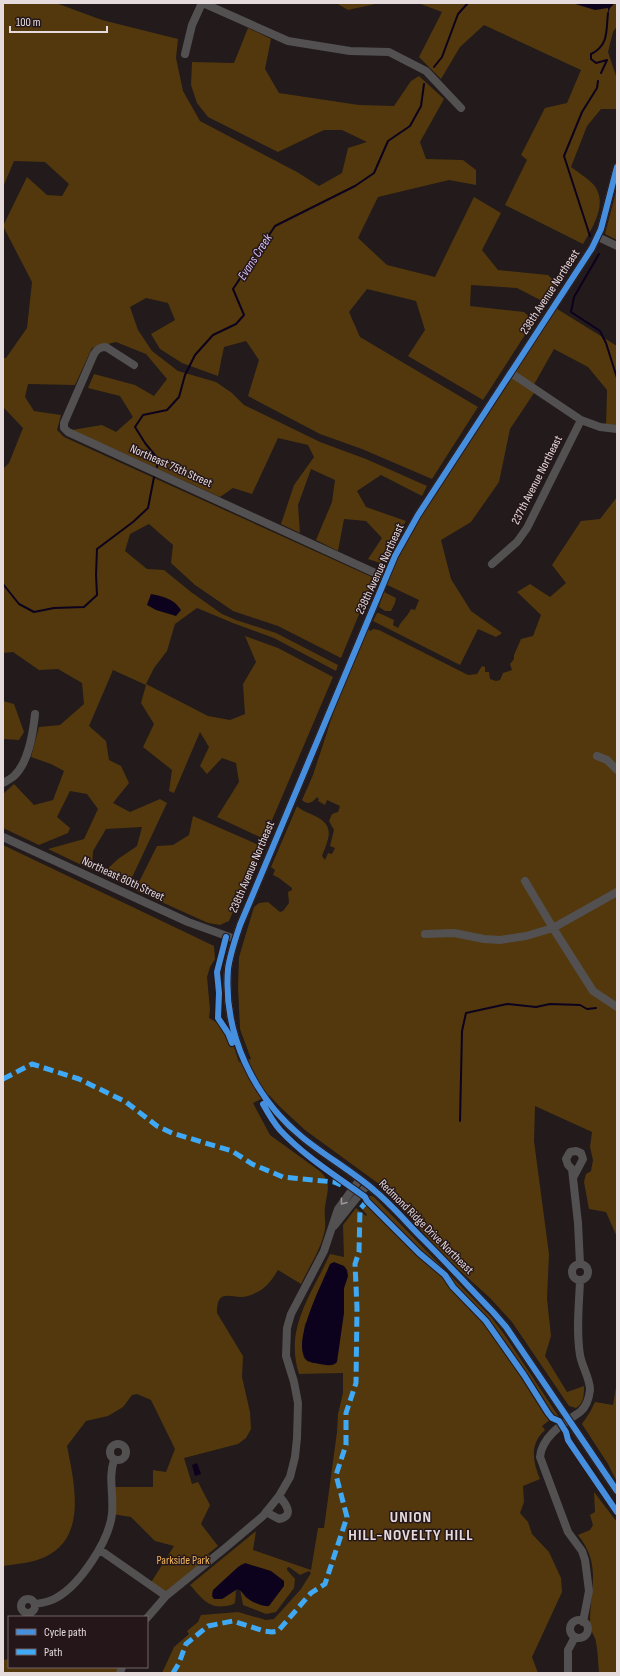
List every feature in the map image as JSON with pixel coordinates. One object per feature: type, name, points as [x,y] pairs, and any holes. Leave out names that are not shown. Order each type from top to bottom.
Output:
[{"type":"street","points":[[185,54],[192,25],[202,3],[288,41],[350,51],[389,52],[426,71],[461,108]]},
{"type":"street","name":"238th Avenue Northeast","points":[[235,939],[399,549],[415,520],[581,266],[598,237],[617,167]]},
{"type":"street","points":[[598,237],[617,246]]},
{"type":"street","name":"Northeast 75th Street","points":[[134,365],[106,347],[97,349],[64,423],[64,428],[68,432],[386,578]]},
{"type":"street","points":[[511,373],[581,420],[600,427],[617,429]]},
{"type":"street","name":"237th Avenue Northeast","points":[[492,564],[517,542],[527,528],[581,420]]},
{"type":"street","points":[[3,783],[14,776],[21,767],[31,743],[34,714]]},
{"type":"street","points":[[597,756],[607,760],[617,770]]},
{"type":"street","name":"Northeast 80th Street","points":[[3,837],[188,922],[235,939]]},
{"type":"street","points":[[524,882],[593,991],[617,1007]]},
{"type":"street","points":[[425,934],[454,933],[484,940],[500,940],[526,936],[553,928],[617,892]]},
{"type":"street","name":"Redmond Ridge Drive Northeast","points":[[235,939],[230,959],[228,986],[230,1011],[235,1035],[245,1064],[267,1101],[279,1116],[302,1137],[367,1184],[387,1202],[493,1312],[506,1327],[617,1491]]},
{"type":"street","points":[[573,1178],[578,1224],[580,1264],[574,1266],[572,1271],[575,1279],[580,1281],[579,1349],[580,1357],[589,1382],[590,1391],[585,1408],[549,1436],[543,1444],[540,1457],[568,1532],[582,1551],[585,1560],[589,1591],[583,1622]]},
{"type":"street","points":[[148,1617],[166,1596],[241,1535],[266,1512],[279,1496],[290,1477],[295,1457],[298,1431],[298,1403],[294,1382],[286,1356],[287,1328],[291,1314],[324,1251],[338,1209],[360,1179]]},
{"type":"street","points":[[332,1229],[367,1184]]},
{"type":"street","points":[[36,1604],[55,1599],[70,1588],[100,1550],[112,1514],[110,1477],[114,1460]]},
{"type":"street","points":[[266,1512],[279,1519],[286,1516],[288,1507],[279,1496]]},
{"type":"street","points":[[100,1550],[166,1596]]},
{"type":"street","points":[[577,1621],[583,1622],[587,1626],[587,1633],[582,1638],[575,1637],[571,1633],[570,1627],[577,1621]]},
{"type":"street","points":[[568,1673],[568,1650],[575,1637]]},
{"type":"green space","points":[[3,3],[56,3],[102,20],[178,39],[176,58],[183,91],[200,121],[297,172],[319,186],[342,173],[348,148],[367,142],[342,130],[324,130],[278,152],[208,117],[197,103],[191,85],[192,62],[234,63],[248,28],[271,39],[265,69],[279,93],[359,105],[394,106],[411,81],[419,76],[444,99],[420,142],[426,159],[463,160],[476,170],[476,185],[449,180],[378,197],[358,238],[387,265],[435,277],[474,197],[501,213],[482,250],[498,270],[548,275],[558,285],[546,303],[517,288],[471,285],[470,306],[524,312],[534,321],[483,400],[408,356],[425,330],[416,301],[367,289],[349,312],[360,337],[478,407],[432,479],[362,449],[320,434],[248,396],[259,360],[246,341],[224,347],[218,376],[182,363],[160,349],[151,334],[175,320],[168,303],[146,298],[130,307],[138,330],[152,351],[178,371],[216,382],[232,393],[244,405],[320,442],[366,459],[427,486],[422,496],[381,475],[357,491],[366,507],[406,521],[380,563],[368,559],[382,538],[366,521],[344,519],[338,551],[316,540],[332,502],[335,480],[311,469],[298,505],[300,533],[281,524],[294,485],[314,457],[308,445],[278,438],[252,494],[233,488],[220,497],[72,430],[102,425],[116,432],[133,417],[120,396],[88,388],[94,374],[135,385],[154,396],[167,379],[146,354],[116,342],[92,348],[75,385],[28,384],[25,397],[34,411],[61,415],[57,430],[64,437],[374,578],[341,658],[278,626],[233,611],[195,585],[171,563],[173,545],[149,524],[130,534],[125,551],[147,569],[164,570],[191,592],[222,614],[276,633],[338,665],[336,671],[274,638],[197,608],[175,624],[167,651],[154,668],[146,684],[208,716],[230,720],[245,714],[243,684],[256,662],[245,636],[278,648],[333,677],[264,839],[217,817],[239,782],[236,763],[222,758],[207,774],[200,766],[209,747],[200,732],[174,793],[169,791],[172,770],[143,747],[154,724],[141,703],[146,685],[113,670],[89,726],[106,741],[109,760],[121,766],[129,783],[113,803],[130,812],[160,799],[167,803],[128,886],[102,874],[118,859],[137,846],[142,827],[106,829],[93,851],[92,870],[48,849],[84,839],[98,809],[87,794],[70,791],[57,817],[70,828],[68,833],[39,845],[3,828],[3,794],[14,784],[34,805],[53,800],[64,771],[51,764],[31,757],[39,727],[60,725],[84,704],[82,683],[58,669],[39,670],[13,652],[3,653],[3,469],[9,463],[23,428],[3,407],[3,358],[6,358],[27,328],[32,282],[3,226],[27,177],[47,195],[62,196],[69,184],[45,162],[14,161],[3,187]]},
{"type":"green space","points":[[336,3],[380,3],[348,10]]},
{"type":"green space","points":[[418,3],[617,3],[617,26],[613,32],[608,52],[617,79],[617,109],[601,109],[587,126],[571,167],[593,184],[598,191],[600,199],[600,206],[595,222],[583,244],[505,205],[527,160],[521,155],[545,108],[567,103],[581,70],[484,25],[460,47],[441,79],[419,57],[442,12]]},
{"type":"green space","points":[[617,188],[617,240],[605,234]]},
{"type":"green space","points":[[554,307],[617,346],[617,429],[606,428],[607,390],[588,367],[554,349],[532,388],[536,390],[510,429],[499,482],[471,522],[441,540],[451,579],[471,611],[502,633],[496,637],[478,629],[460,665],[373,621],[377,613],[379,613],[394,620],[393,625],[398,628],[411,609],[415,610],[419,600],[383,583],[395,556]]},
{"type":"green space","name":"Parkside Park","points":[[617,497],[617,1237],[606,1212],[589,1209],[584,1182],[586,1174],[591,1171],[593,1160],[590,1147],[592,1132],[535,1106],[534,1141],[549,1254],[547,1299],[551,1336],[545,1356],[567,1392],[584,1386],[584,1396],[581,1404],[576,1408],[569,1406],[512,1322],[489,1297],[459,1270],[427,1237],[390,1194],[379,1184],[305,1130],[269,1095],[253,1103],[270,1135],[321,1172],[327,1180],[328,1188],[325,1210],[325,1229],[318,1250],[301,1284],[278,1270],[269,1283],[258,1292],[242,1297],[223,1297],[220,1299],[218,1304],[217,1313],[243,1356],[242,1377],[250,1412],[251,1429],[246,1438],[238,1444],[184,1458],[192,1484],[198,1482],[210,1505],[201,1524],[218,1546],[208,1554],[212,1559],[166,1596],[150,1584],[174,1546],[155,1541],[131,1517],[112,1514],[111,1487],[153,1487],[153,1470],[166,1472],[175,1449],[151,1400],[137,1394],[132,1395],[123,1407],[108,1416],[86,1421],[67,1446],[73,1476],[75,1508],[73,1523],[68,1536],[59,1548],[45,1557],[35,1561],[3,1566],[3,845],[214,946],[215,959],[210,967],[207,977],[210,1010],[209,1018],[222,1026],[226,1031],[232,1042],[239,1062],[251,1059],[240,1029],[238,987],[239,957],[254,907],[259,903],[268,902],[280,912],[283,911],[289,903],[288,892],[292,890],[292,888],[273,875],[275,870],[271,867],[297,806],[320,819],[328,828],[329,832],[327,843],[322,856],[325,860],[328,853],[332,854],[335,848],[330,846],[334,830],[329,821],[332,814],[338,812],[340,806],[327,800],[325,805],[318,801],[319,799],[317,797],[310,803],[306,803],[302,800],[313,775],[348,668],[365,628],[371,631],[373,629],[379,630],[468,675],[477,674],[482,666],[485,667],[485,672],[489,672],[490,679],[496,681],[500,680],[503,673],[512,670],[510,664],[514,659],[514,655],[521,639],[533,636],[541,615],[517,592],[530,584],[550,597],[566,583],[552,565],[581,521],[600,519]]},
{"type":"green space","points":[[384,592],[396,598],[391,611],[385,611],[379,607]]},
{"type":"green space","points":[[3,701],[14,704],[24,732],[19,740],[3,739]]},
{"type":"green space","points":[[193,816],[261,846],[229,921],[220,925],[208,923],[135,890],[157,846],[173,845],[189,835]]},
{"type":"green space","points":[[366,1196],[372,1196],[375,1198],[491,1317],[559,1417],[552,1416],[495,1330],[453,1286],[446,1274],[367,1199]]},
{"type":"green space","points":[[366,1203],[416,1252],[440,1272],[449,1285],[480,1317],[498,1340],[551,1419],[542,1426],[545,1430],[536,1441],[534,1460],[540,1479],[523,1486],[524,1502],[520,1513],[528,1522],[532,1534],[549,1552],[561,1578],[562,1592],[532,1657],[538,1673],[162,1673],[174,1647],[189,1634],[187,1631],[198,1622],[201,1615],[238,1612],[266,1620],[274,1619],[301,1589],[311,1573],[309,1571],[300,1575],[289,1567],[287,1568],[295,1579],[294,1588],[276,1612],[266,1614],[243,1605],[240,1589],[242,1591],[242,1564],[212,1593],[222,1599],[236,1590],[235,1603],[233,1604],[226,1606],[214,1606],[201,1598],[190,1585],[256,1531],[253,1550],[311,1570],[318,1528],[324,1528],[337,1432],[338,1414],[343,1393],[343,1373],[299,1374],[295,1357],[297,1326],[308,1297],[330,1254],[344,1257],[343,1225],[356,1208],[366,1216],[367,1215],[361,1208]],"holes":[[[348,1276],[344,1288],[344,1313],[308,1362],[304,1358],[302,1347],[305,1324]]]},
{"type":"green space","points":[[617,1381],[617,1482],[608,1464],[582,1424],[595,1402],[613,1405]]},
{"type":"green space","points":[[594,1492],[617,1522],[617,1673],[599,1673],[596,1642],[590,1622],[593,1587],[592,1567],[590,1556],[578,1535],[590,1530],[593,1525],[590,1515],[595,1512]]},
{"type":"green space","points":[[8,1659],[8,1668],[122,1668],[120,1673],[3,1673],[3,1660]]},
{"type":"shaded area","points":[[572,3],[615,3],[610,8],[608,13],[608,8],[595,10]]},
{"type":"shaded area","points":[[151,594],[171,600],[181,610],[176,616],[156,610],[147,605]]},
{"type":"shaded area","points":[[334,1262],[344,1266],[347,1270],[348,1276],[344,1288],[344,1313],[337,1362],[334,1365],[312,1363],[306,1359],[302,1351],[302,1340],[315,1298],[330,1264]]},
{"type":"shaded area","points":[[197,1463],[201,1474],[195,1476],[192,1465]]},
{"type":"shaded area","points":[[245,1563],[271,1571],[284,1581],[284,1586],[269,1606],[261,1605],[252,1601],[237,1589],[222,1599],[214,1599],[212,1596],[213,1590],[238,1567]]},
{"type":"waterway","name":"Evans Creek","points":[[434,67],[442,57],[458,14],[468,3]]},
{"type":"waterway","points":[[607,60],[596,63],[591,59],[591,54],[604,42],[606,37],[608,13]]},
{"type":"waterway","points":[[601,73],[607,60]]},
{"type":"waterway","points":[[590,236],[564,156],[582,112],[597,88],[598,81]]},
{"type":"waterway","name":"Evans Creek","points":[[157,467],[158,459],[145,443],[135,427],[143,415],[167,410],[179,397],[185,375],[195,355],[213,335],[236,324],[244,315],[233,289],[275,226],[355,186],[374,173],[388,141],[410,126],[421,106],[424,84]]},
{"type":"waterway","points":[[599,254],[574,297],[571,312],[600,331],[606,343],[617,378]]},
{"type":"waterway","name":"Evans Creek","points":[[3,584],[19,604],[34,612],[54,608],[84,607],[97,595],[97,549],[133,522],[148,508],[154,477]]},
{"type":"waterway","points":[[460,1121],[462,1031],[466,1013],[507,1004],[536,1007],[550,1004],[580,1005],[587,1009],[596,1008]]},
{"type":"marked path","points":[[3,1079],[32,1064],[79,1079],[126,1102],[157,1126],[172,1133],[232,1151],[252,1164],[283,1177],[334,1182],[341,1185]]},
{"type":"marked path","points":[[173,1673],[179,1663],[186,1644],[208,1626],[233,1621],[264,1631],[278,1631],[311,1593],[325,1584],[347,1517],[336,1475],[346,1445],[346,1413],[356,1383],[357,1308],[355,1264],[359,1252],[360,1209],[367,1201]]},
{"type":"cycle path","points":[[617,167],[601,229],[592,248],[418,515],[395,556],[240,925],[228,969],[228,993],[236,1040],[245,1062],[269,1103],[302,1137],[348,1170],[387,1202],[493,1312],[506,1327],[617,1491]]},
{"type":"cycle path","points":[[226,937],[217,972],[219,993],[218,1018],[228,1033],[232,1043]]},
{"type":"cycle path","points":[[263,1104],[275,1124],[289,1139],[321,1165],[365,1197],[367,1201],[419,1253],[445,1275],[453,1287],[486,1321],[524,1375],[548,1413],[552,1418],[559,1421],[566,1432],[568,1440],[617,1512]]},
{"type":"district","name":"UNION HILL-NOVELTY HILL","points":[[411,1526]]}]
